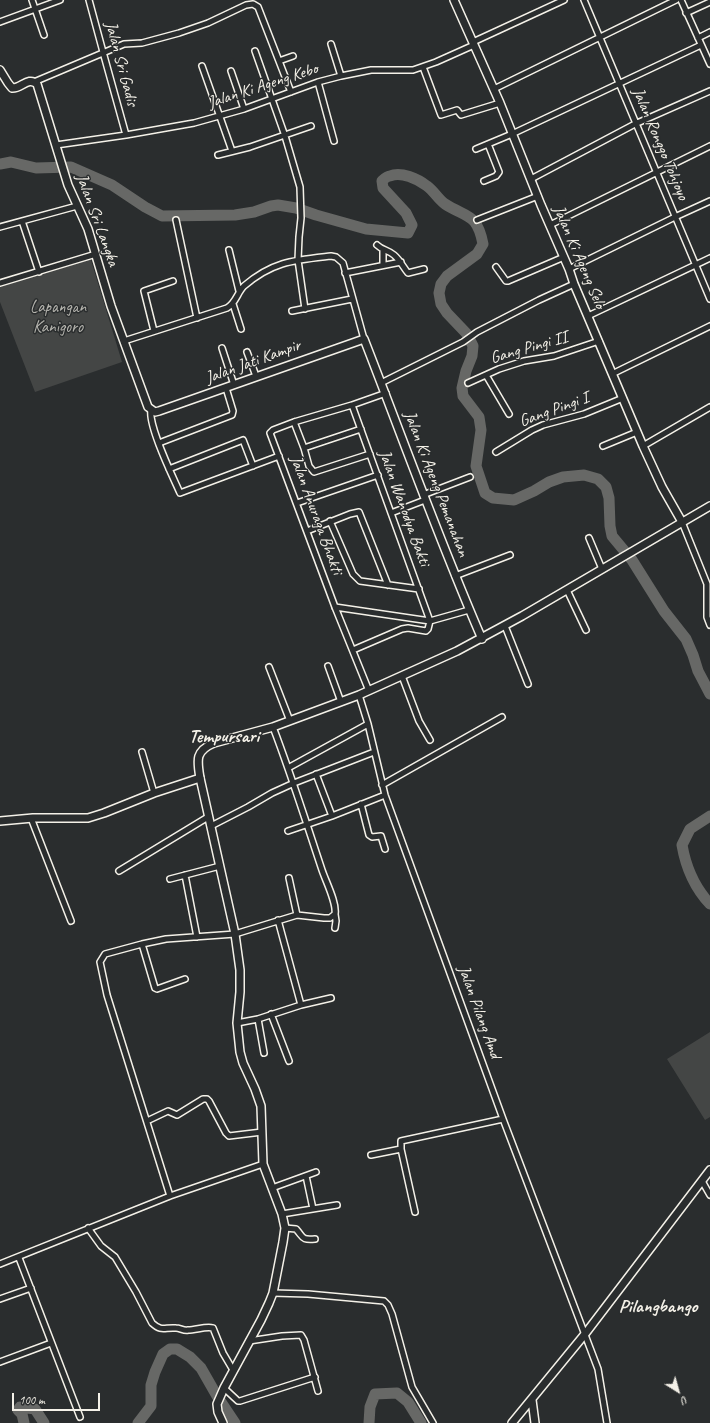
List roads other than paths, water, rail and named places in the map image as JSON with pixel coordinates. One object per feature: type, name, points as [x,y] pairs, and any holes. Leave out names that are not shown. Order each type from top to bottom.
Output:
[{"type":"street","points":[[32,0],[44,35]]},
{"type":"street","points":[[0,22],[60,0]]},
{"type":"street","name":"Jalan Sri Gadis","points":[[90,0],[102,52],[126,135]]},
{"type":"street","name":"Jalan Ki Ageng Selo","points":[[454,0],[500,103],[574,284],[643,446],[662,487],[682,522]]},
{"type":"street","name":"Jalan Ki Ageng Kebo","points":[[56,145],[194,123],[218,115],[244,109],[318,82],[341,76],[371,70],[406,70],[423,67],[564,0]]},
{"type":"street","name":"Jalan Ronggo Tohjoyo","points":[[584,0],[635,124],[710,297]]},
{"type":"street","points":[[494,89],[676,0]]},
{"type":"street","points":[[681,0],[710,64]]},
{"type":"street","points":[[686,12],[710,2]]},
{"type":"street","points":[[0,70],[12,88],[18,88],[27,82],[34,82],[124,44],[142,43],[186,30],[208,23],[246,5],[253,4],[258,7],[291,92]]},
{"type":"street","points":[[698,38],[710,32]]},
{"type":"street","points":[[331,44],[341,76]]},
{"type":"street","points":[[476,149],[512,134],[701,45]]},
{"type":"street","points":[[255,52],[285,136],[300,187],[301,218],[298,260],[305,309]]},
{"type":"street","points":[[279,62],[293,56]]},
{"type":"street","points":[[202,66],[232,152]]},
{"type":"street","points":[[423,67],[441,115],[457,110],[461,115],[500,103]]},
{"type":"street","points":[[231,71],[244,109]]},
{"type":"street","name":"Jalan Sri Langka","points":[[34,82],[38,88],[65,175],[88,229],[109,300],[146,404],[151,410]]},
{"type":"street","points":[[318,82],[334,141]]},
{"type":"street","points":[[531,179],[635,124],[710,91]]},
{"type":"street","points":[[218,155],[285,136],[311,126]]},
{"type":"street","points":[[484,181],[496,176],[499,172],[488,144]]},
{"type":"street","points":[[550,225],[710,146]]},
{"type":"street","points":[[477,220],[538,196]]},
{"type":"street","points":[[569,269],[710,201]]},
{"type":"street","points":[[0,227],[77,206]]},
{"type":"street","points":[[176,220],[197,318]]},
{"type":"street","points":[[22,221],[39,272]]},
{"type":"street","points":[[377,245],[383,250],[392,253],[401,262],[408,273],[424,269]]},
{"type":"street","points":[[229,250],[239,291]]},
{"type":"street","points":[[382,265],[383,250]]},
{"type":"street","points":[[0,283],[96,254]]},
{"type":"street","points":[[124,341],[223,310],[233,304],[239,291],[268,269],[285,262],[331,256],[336,257],[343,263],[364,339]]},
{"type":"street","points":[[496,267],[506,282],[564,257]]},
{"type":"street","points":[[588,316],[710,258]]},
{"type":"street","points":[[345,273],[401,262]]},
{"type":"street","points":[[154,331],[144,291],[173,281]]},
{"type":"street","points":[[381,384],[463,342],[477,332],[574,284]]},
{"type":"street","points":[[292,311],[352,300]]},
{"type":"street","points":[[233,304],[241,328]]},
{"type":"street","points":[[612,374],[710,326]]},
{"type":"street","name":"Jalan Jati Kampir","points":[[151,410],[159,411],[364,339]]},
{"type":"street","name":"Jalan Ki Ageng Pemanahan","points":[[364,339],[424,498],[482,639]]},
{"type":"street","name":"Gang Pingi II","points":[[468,383],[524,361],[554,356],[599,341]]},
{"type":"street","points":[[222,348],[234,385]]},
{"type":"street","points":[[247,352],[256,376]]},
{"type":"street","points":[[486,375],[509,414]]},
{"type":"street","points":[[159,443],[232,415],[233,411],[226,388]]},
{"type":"street","points":[[370,454],[316,472],[313,471],[309,468],[304,448],[294,422],[386,394]]},
{"type":"street","name":"Gang Pingi I","points":[[496,452],[543,425],[584,414],[623,398]]},
{"type":"street","name":"Jalan Wanodya Bakti","points":[[352,405],[430,621]]},
{"type":"street","points":[[643,446],[710,407]]},
{"type":"street","points":[[151,410],[150,419],[180,493],[279,456]]},
{"type":"street","name":"Jalan Anuraga Bhakti","points":[[294,422],[273,430],[270,433],[335,607],[369,691]]},
{"type":"street","points":[[304,448],[361,429]]},
{"type":"street","points":[[603,446],[637,432]]},
{"type":"street","points":[[169,469],[241,440],[244,441],[253,466]]},
{"type":"street","points":[[297,503],[378,476]]},
{"type":"street","points":[[391,513],[470,477]]},
{"type":"street","points":[[222,1423],[217,1404],[249,1341],[262,1320],[272,1293],[284,1242],[284,1228],[282,1214],[264,1164],[260,1106],[255,1089],[242,1063],[240,1052],[237,1023],[240,980],[235,934],[200,778],[198,759],[200,752],[214,744],[273,727],[369,691],[482,639],[710,506]]},
{"type":"street","points":[[307,531],[354,512],[360,513],[388,585]]},
{"type":"street","points":[[330,521],[355,577],[360,581],[419,589]]},
{"type":"street","points":[[682,522],[707,584],[707,617],[710,625]]},
{"type":"street","points":[[589,538],[602,568]]},
{"type":"street","points":[[455,576],[510,555]]},
{"type":"street","points":[[567,590],[586,630]]},
{"type":"street","points":[[335,607],[430,621],[469,610]]},
{"type":"street","points":[[353,650],[402,629],[408,628],[426,631],[430,621]]},
{"type":"street","points":[[505,626],[528,684]]},
{"type":"street","points":[[328,666],[341,702]]},
{"type":"street","points":[[269,667],[290,721]]},
{"type":"street","points":[[402,676],[419,721],[430,740]]},
{"type":"street","name":"Jalan Pilang Amd","points":[[359,695],[368,724],[385,795],[503,1119],[598,1369],[607,1423]]},
{"type":"street","points":[[382,785],[502,717]]},
{"type":"street","points":[[288,768],[368,724]]},
{"type":"street","points":[[273,727],[294,782],[307,826],[335,907],[335,928]]},
{"type":"street","points":[[142,752],[154,793]]},
{"type":"street","points":[[211,826],[294,782],[374,752]]},
{"type":"street","points":[[316,774],[332,816]]},
{"type":"street","points":[[0,821],[31,818],[88,818],[104,814],[154,793],[200,778]]},
{"type":"street","points":[[288,831],[307,826],[385,795]]},
{"type":"street","points":[[361,804],[370,836],[381,836],[385,849]]},
{"type":"street","points":[[119,871],[208,817]]},
{"type":"street","points":[[31,818],[71,922]]},
{"type":"street","points":[[170,879],[220,866]]},
{"type":"street","points":[[185,875],[197,937]]},
{"type":"street","points":[[289,878],[297,915]]},
{"type":"street","points":[[170,1196],[107,995],[100,965],[101,959],[105,954],[166,939],[235,934],[297,915],[330,918],[335,914]]},
{"type":"street","points":[[278,920],[301,1005]]},
{"type":"street","points":[[142,944],[155,988],[158,989],[185,979]]},
{"type":"street","points":[[237,1023],[258,1019],[301,1005],[331,998]]},
{"type":"street","points":[[271,1014],[289,1061]]},
{"type":"street","points":[[258,1019],[264,1053]]},
{"type":"street","points":[[147,1121],[168,1111],[178,1115],[203,1099],[206,1099],[209,1101],[229,1136],[262,1132]]},
{"type":"street","points":[[415,1212],[400,1143],[403,1139],[503,1119]]},
{"type":"street","points":[[371,1155],[401,1149]]},
{"type":"street","points":[[0,1264],[19,1258],[88,1228],[170,1196],[264,1164]]},
{"type":"street","points":[[512,1423],[585,1334],[710,1170]]},
{"type":"street","points":[[272,1188],[316,1172]]},
{"type":"street","points":[[306,1176],[313,1209]]},
{"type":"street","points":[[702,1180],[710,1195]]},
{"type":"street","points":[[282,1214],[337,1205]]},
{"type":"street","points":[[88,1228],[101,1246],[115,1257],[136,1292],[152,1323],[158,1328],[175,1328],[186,1331],[209,1327],[213,1328],[223,1353],[234,1370]]},
{"type":"street","points":[[284,1228],[296,1229],[300,1236],[304,1239],[315,1239]]},
{"type":"street","points":[[19,1258],[80,1417]]},
{"type":"street","points":[[0,1299],[30,1288]]},
{"type":"street","points":[[272,1293],[308,1294],[384,1301],[387,1303],[392,1314],[412,1387],[433,1423]]},
{"type":"street","points":[[249,1341],[301,1335],[304,1340],[318,1391]]},
{"type":"street","points":[[0,1362],[51,1343]]},
{"type":"street","points":[[224,1388],[238,1401],[240,1401],[315,1377]]},
{"type":"street","points":[[532,1400],[535,1423]]},
{"type":"waterway","points":[[0,164],[11,162],[36,168],[71,167],[112,185],[145,207],[162,216],[235,215],[254,212],[278,205],[296,208],[366,229],[408,233],[412,225],[406,213],[383,188],[382,181],[389,176],[399,174],[409,176],[423,183],[445,204],[470,218],[478,227],[483,244],[477,254],[447,276],[441,284],[439,293],[441,304],[447,313],[467,334],[473,346],[472,356],[466,371],[462,388],[463,396],[479,417],[481,430],[476,466],[485,493],[493,498],[514,500],[549,482],[563,477],[584,475],[598,479],[606,487],[609,498],[610,526],[612,536],[632,560],[664,611],[686,639],[698,671],[710,694]]},
{"type":"waterway","points":[[710,816],[690,829],[682,845],[686,862],[695,884],[710,904]]},
{"type":"waterway","points":[[138,1423],[151,1406],[151,1385],[155,1372],[163,1354],[170,1349],[177,1349],[190,1357],[201,1368],[235,1423]]},
{"type":"waterway","points":[[369,1423],[370,1407],[375,1394],[397,1393],[408,1402],[421,1423]]},
{"type":"waterway","points":[[24,1423],[22,1414],[18,1410],[20,1407],[35,1409],[44,1423]]},
{"type":"district","name":"Tempursari","points":[[224,737]]},
{"type":"district","name":"Pilangbango","points":[[658,1307]]},
{"type":"park label","name":"Lapangan Kanigoro","points":[[58,318]]}]
